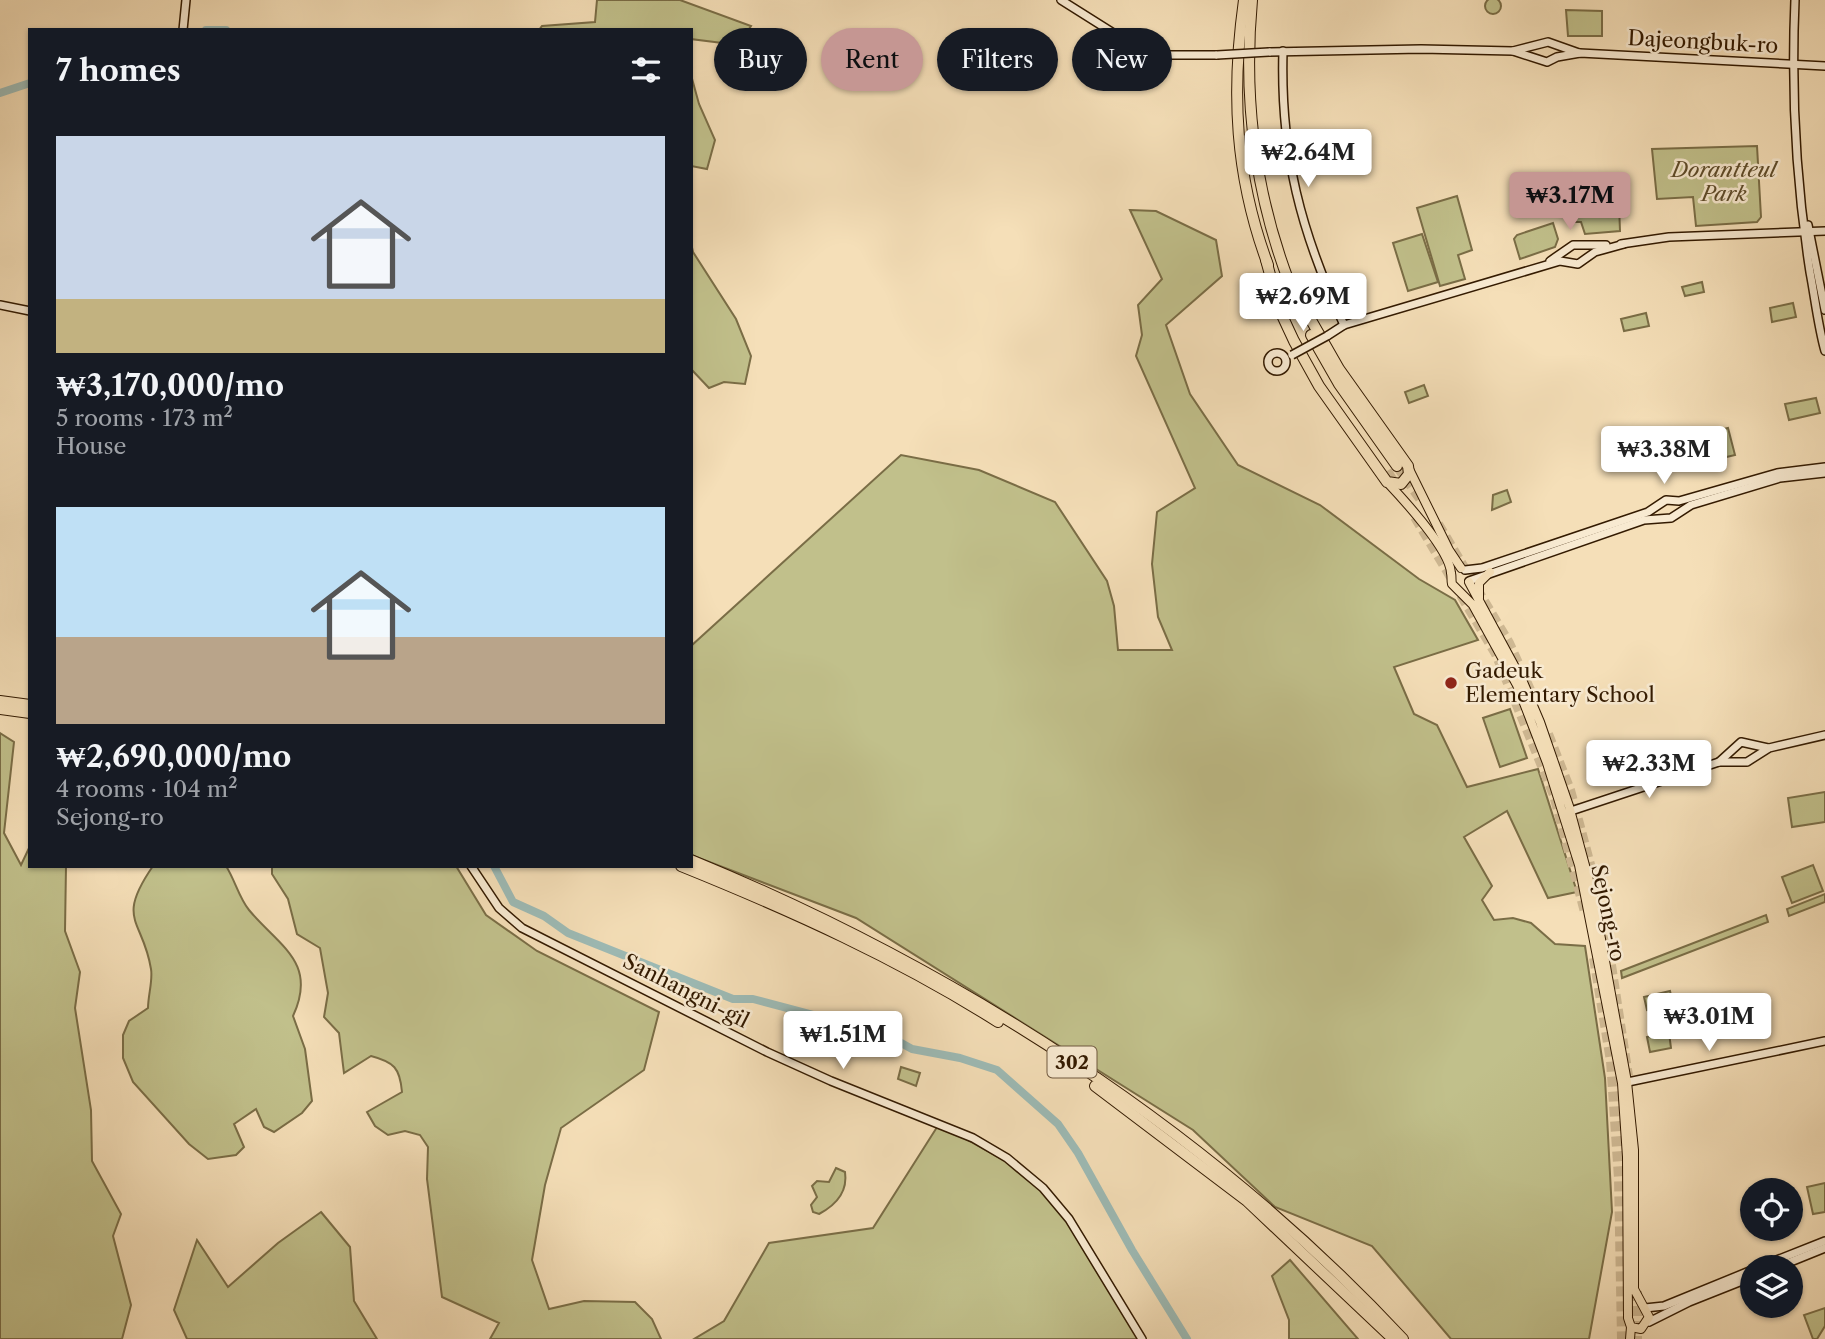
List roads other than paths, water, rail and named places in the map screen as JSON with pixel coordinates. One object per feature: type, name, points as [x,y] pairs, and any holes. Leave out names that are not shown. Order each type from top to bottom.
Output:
[{"type":"highway","points":[[1236,97],[1233,66],[1237,0]]},
{"type":"highway","points":[[1244,0],[1238,44],[1237,141],[1244,183],[1280,311],[1318,386],[1395,471]]},
{"type":"highway","points":[[1252,0],[1248,49],[1251,125],[1257,180],[1287,278],[1395,471]]},
{"type":"highway","points":[[1248,49],[1260,0]]},
{"type":"highway","points":[[0,701],[28,705]]},
{"type":"highway","points":[[0,709],[28,713]]},
{"type":"highway","name":"302","points":[[693,861],[770,893],[895,956],[984,1005],[1083,1069],[1171,1132],[1250,1195],[1325,1260],[1403,1339]]},
{"type":"highway","name":"302","points":[[686,868],[767,901],[893,962],[981,1012],[1080,1075],[1247,1201],[1393,1339]]},
{"type":"main road","points":[[1395,471],[1449,550],[1463,569],[1451,573],[1395,471]]},
{"type":"main road","name":"Sejong-ro","points":[[1463,569],[1527,692],[1593,895],[1634,1150],[1633,1282],[1649,1322]]},
{"type":"main road","points":[[1480,601],[1479,583],[1490,572]]},
{"type":"main road","name":"Sejong-ro","points":[[1451,573],[1452,583],[1459,588],[1497,644],[1517,685],[1567,813]]},
{"type":"main road","points":[[1459,588],[1469,581]]},
{"type":"main road","name":"Sejong-ro","points":[[1625,1083],[1630,1339]]},
{"type":"main road","points":[[1629,1312],[1643,1307]]},
{"type":"main road","points":[[1638,1339],[1641,1329],[1649,1322]]},
{"type":"main road","points":[[1631,1327],[1641,1329]]},
{"type":"street","points":[[183,28],[186,0]]},
{"type":"street","points":[[1061,0],[1134,46],[1162,55],[1421,48],[1513,51],[1548,42],[1556,47],[1580,53]]},
{"type":"street","points":[[1797,0],[1794,64],[1806,231],[1825,351]]},
{"type":"street","points":[[1540,46],[1540,58]]},
{"type":"street","points":[[1556,47],[1556,57]]},
{"type":"street","points":[[1283,51],[1284,128],[1292,184],[1317,266],[1344,325]]},
{"type":"street","points":[[1513,51],[1547,62],[1556,57],[1580,53]]},
{"type":"street","name":"Dajeongbuk-ro","points":[[1580,53],[1825,66]]},
{"type":"street","points":[[1806,231],[1825,310]]},
{"type":"street","points":[[1537,268],[1573,245],[1582,247],[1624,244],[1681,236],[1825,231]]},
{"type":"street","points":[[1288,357],[1344,325],[1537,268],[1569,261],[1578,264],[1585,257],[1624,244]]},
{"type":"street","points":[[1582,247],[1585,257]]},
{"type":"street","points":[[1567,251],[1569,261]]},
{"type":"street","points":[[0,305],[28,311]]},
{"type":"street","points":[[1463,569],[1482,568],[1635,517],[1666,500],[1675,501],[1777,472],[1825,467]]},
{"type":"street","points":[[1469,581],[1644,520],[1671,518],[1691,505],[1780,478],[1825,473]]},
{"type":"street","points":[[1675,501],[1678,512]]},
{"type":"street","points":[[1660,505],[1664,517]]},
{"type":"street","points":[[1567,813],[1718,762],[1736,760],[1744,763],[1769,748],[1825,735]]},
{"type":"street","points":[[1718,762],[1741,742],[1769,748]]},
{"type":"street","points":[[1750,746],[1752,756]]},
{"type":"street","points":[[1733,750],[1736,760]]},
{"type":"street","name":"Sanhangni-gil","points":[[472,868],[499,908],[522,928],[767,1052],[831,1082],[973,1138],[1007,1158],[1043,1188],[1069,1219],[1142,1339]]},
{"type":"street","points":[[1625,1083],[1825,1041]]},
{"type":"street","points":[[1801,1048],[1825,1046]]},
{"type":"street","points":[[1789,1255],[1825,1241]]},
{"type":"street","points":[[1803,1257],[1825,1248]]},
{"type":"street","points":[[1643,1307],[1664,1306],[1740,1275]]},
{"type":"street","points":[[1649,1322],[1689,1302],[1740,1283]]},
{"type":"waterway","points":[[0,93],[28,84]]},
{"type":"waterway","points":[[495,868],[513,902],[544,916],[568,933],[733,999],[753,999],[885,1034],[912,1049],[960,1058],[997,1070],[1058,1124],[1078,1153],[1132,1250],[1187,1339]]},
{"type":"tunnel","points":[[1397,466],[1423,503]]},
{"type":"tunnel","points":[[1387,471],[1398,489]]},
{"type":"tunnel","points":[[1415,517],[1452,579]]},
{"type":"tunnel","points":[[1438,524],[1509,643],[1535,701]]},
{"type":"tunnel","points":[[1461,595],[1496,654],[1554,795],[1585,912]]},
{"type":"tunnel","points":[[1548,734],[1570,790],[1603,913],[1628,1076]]},
{"type":"tunnel","points":[[1594,958],[1611,1061],[1619,1178],[1622,1339]]},
{"type":"tunnel","points":[[1637,1291],[1637,1339]]},
{"type":"place","name":"Gadeuk Elementary School","points":[[1451,683]]},
{"type":"park label","name":"Dorantteul Park","points":[[1724,182]]}]
